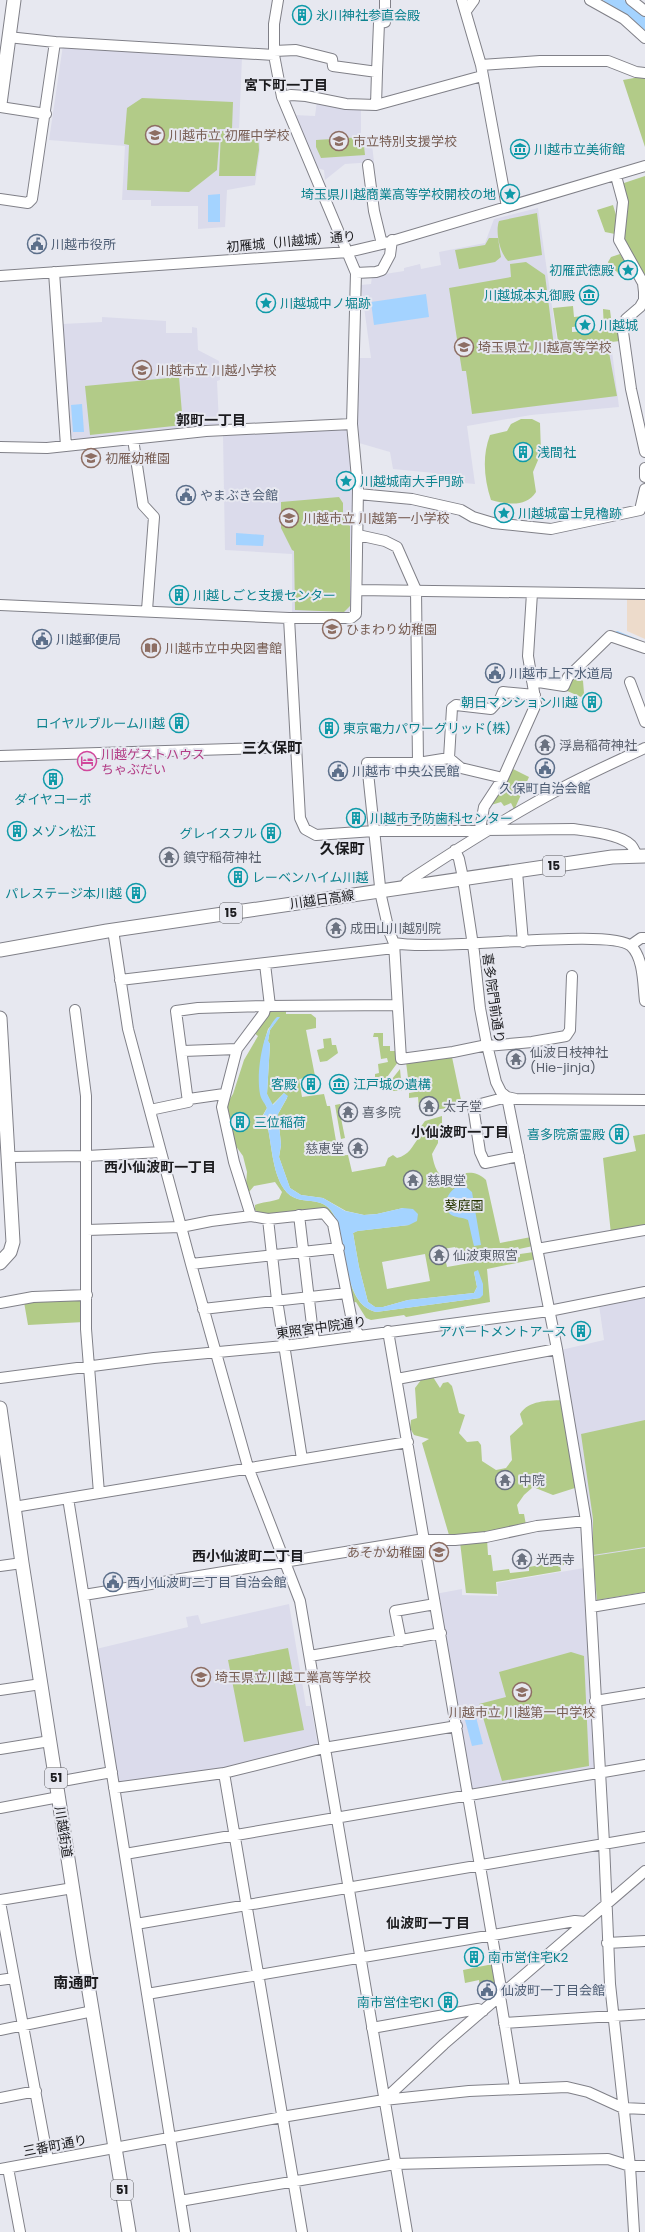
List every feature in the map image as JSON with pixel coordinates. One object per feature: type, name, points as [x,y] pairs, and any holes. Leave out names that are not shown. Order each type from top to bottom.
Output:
[{"type":"main road","points":[[0,105],[14,0]]},
{"type":"main road","name":"川越日高線","points":[[0,950],[113,930],[403,887],[641,856]]},
{"type":"main road","points":[[0,1018],[9,1157],[5,1173],[13,1242],[10,1252],[0,1263]]},
{"type":"main road","name":"川越街道","points":[[0,1408],[22,1563],[129,2232]]},
{"type":"street","points":[[0,605],[147,610],[289,618],[351,618],[358,610],[358,494],[352,424],[356,273],[282,97],[274,53],[274,24],[278,0]]},
{"type":"street","points":[[376,105],[379,23],[385,22],[385,0]]},
{"type":"street","points":[[462,0],[481,66],[507,207]]},
{"type":"street","points":[[466,11],[474,0]]},
{"type":"street","points":[[590,0],[624,19],[645,38]]},
{"type":"street","points":[[631,0],[645,10]]},
{"type":"street","points":[[8,37],[55,42],[274,53],[308,52],[332,59],[333,66],[377,72]]},
{"type":"street","points":[[0,199],[28,203],[32,199],[46,114],[55,42]]},
{"type":"street","points":[[481,66],[540,61],[608,61],[636,72],[645,73]]},
{"type":"street","points":[[282,97],[291,95],[306,96],[346,104],[376,105],[482,76]]},
{"type":"street","points":[[0,105],[46,114]]},
{"type":"street","points":[[368,165],[374,211],[382,244]]},
{"type":"street","name":"初雁城（川越城）通り","points":[[0,276],[348,252],[382,244],[616,176],[645,166]]},
{"type":"street","points":[[616,176],[623,202],[619,240],[643,283],[644,292],[642,303],[626,319],[623,332],[631,389],[645,452]]},
{"type":"street","points":[[356,273],[376,272],[382,270],[390,255],[392,240]]},
{"type":"street","points":[[54,272],[66,446]]},
{"type":"street","points":[[0,447],[66,446],[206,431],[352,424]]},
{"type":"street","points":[[133,439],[143,505],[154,517],[147,610]]},
{"type":"street","points":[[645,468],[645,477]]},
{"type":"street","points":[[358,494],[412,499],[461,510],[473,517],[493,523],[543,528],[568,526],[643,510],[645,489]]},
{"type":"street","points":[[358,534],[386,541],[396,547],[416,590],[418,763]]},
{"type":"street","points":[[357,590],[645,594]]},
{"type":"street","points":[[484,829],[484,807],[503,778],[536,704],[528,656],[532,593]]},
{"type":"street","points":[[289,618],[300,818],[305,829],[316,835],[374,831],[573,829],[600,833],[630,844],[641,856]]},
{"type":"street","points":[[532,681],[564,686],[568,678],[610,636],[645,648]]},
{"type":"street","points":[[630,682],[645,722]]},
{"type":"street","points":[[449,758],[452,708],[456,705],[491,709],[500,699],[503,692],[535,695]]},
{"type":"street","points":[[0,756],[295,747]]},
{"type":"street","points":[[403,887],[407,882],[484,829],[562,788],[645,748]]},
{"type":"street","points":[[503,778],[462,768],[449,758],[418,763],[367,763],[380,891],[385,917],[394,945],[401,1059],[452,1052],[487,1045],[532,1042],[566,1036],[570,1030],[572,976]]},
{"type":"street","name":"喜多院門前通り","points":[[455,850],[459,859],[473,944],[480,1008],[487,1045],[496,1082],[501,1092],[507,1097]]},
{"type":"street","points":[[517,872],[523,942]]},
{"type":"street","points":[[113,930],[128,1029],[180,1227],[248,1467],[300,1602],[407,2232]]},
{"type":"street","points":[[631,946],[641,938],[645,938]]},
{"type":"street","points":[[120,980],[265,964],[394,945],[473,944],[593,939],[621,942],[631,946],[635,951],[641,967],[645,1001]]},
{"type":"street","points":[[251,1216],[222,1108],[224,1094],[237,1049],[268,1006],[265,964]]},
{"type":"street","points":[[189,1099],[176,1011],[198,1008],[268,1006],[397,1005]]},
{"type":"street","points":[[76,1010],[85,1073],[88,1230],[86,1329],[99,1493]]},
{"type":"street","points":[[183,1051],[237,1049]]},
{"type":"street","points":[[150,1110],[188,1102],[189,1099],[224,1094]]},
{"type":"street","points":[[519,1156],[485,1164],[480,1152],[473,1106],[507,1097],[543,1100],[645,1100]]},
{"type":"street","points":[[507,1097],[557,1349],[586,1521],[612,2016],[630,2166],[634,2232]]},
{"type":"street","points":[[9,1157],[87,1156],[161,1152]]},
{"type":"street","points":[[88,1230],[180,1227],[251,1216],[268,1219],[324,1213],[333,1224],[339,1248],[353,1326],[359,1335]]},
{"type":"street","points":[[299,1215],[302,1252],[314,1342]]},
{"type":"street","points":[[268,1219],[277,1300],[302,1459]]},
{"type":"street","points":[[537,1249],[645,1230]]},
{"type":"street","points":[[191,1264],[339,1248]]},
{"type":"street","points":[[203,1309],[346,1292]]},
{"type":"street","name":"東照宮中院通り","points":[[0,1378],[88,1366],[284,1346],[388,1331],[549,1311],[645,1292]]},
{"type":"street","points":[[0,1303],[33,1297],[87,1295]]},
{"type":"street","points":[[388,1331],[457,1726],[492,1935],[504,2024],[515,2088]]},
{"type":"street","points":[[397,1379],[557,1349]]},
{"type":"street","points":[[14,1507],[248,1467],[408,1442]]},
{"type":"street","points":[[68,1498],[185,2232]]},
{"type":"street","points":[[84,1595],[425,1539],[455,1540],[486,1537],[537,1526],[586,1521]]},
{"type":"street","points":[[0,1566],[22,1563]]},
{"type":"street","points":[[591,1607],[645,1598]]},
{"type":"street","points":[[400,1641],[396,1611],[435,1604]]},
{"type":"street","points":[[310,1656],[441,1633]]},
{"type":"street","points":[[0,1690],[41,1684]]},
{"type":"street","points":[[595,1701],[645,1693]]},
{"type":"street","points":[[114,1788],[224,1773],[324,1748],[457,1726]]},
{"type":"street","points":[[0,1748],[50,1741]]},
{"type":"street","points":[[125,1854],[468,1796],[645,1764]]},
{"type":"street","points":[[57,1782],[112,1772]]},
{"type":"street","points":[[224,1773],[302,2232]]},
{"type":"street","points":[[0,1808],[59,1797]]},
{"type":"street","points":[[136,1924],[645,1837]]},
{"type":"street","points":[[384,2100],[483,2010],[644,1872]]},
{"type":"street","points":[[48,2160],[0,1901],[73,1888]]},
{"type":"street","points":[[147,1994],[575,1921],[586,1922]]},
{"type":"street","points":[[608,1943],[645,1941]]},
{"type":"street","points":[[0,1980],[14,1978]]},
{"type":"street","points":[[372,2028],[478,2009],[483,2010]]},
{"type":"street","points":[[0,2030],[93,2011]]},
{"type":"street","points":[[504,2024],[645,2014]]},
{"type":"street","name":"三番町通り","points":[[4,2168],[170,2137],[384,2100],[515,2088],[567,2087],[588,2092],[623,2108]]},
{"type":"street","points":[[0,2098],[36,2091]]},
{"type":"street","points":[[623,2108],[645,2109]]},
{"type":"street","points":[[180,2201],[396,2164],[608,2159],[630,2166],[645,2166]]},
{"type":"street","points":[[4,2168],[20,2232]]},
{"type":"shaded area","name":"川越市立 初雁中学校","points":[[63,45],[242,57],[239,130],[260,131],[260,150],[255,185],[227,190],[225,227],[198,229],[198,206],[151,206],[151,200],[122,200],[125,146],[49,140]]},
{"type":"shaded area","name":"市立特別支援学校","points":[[317,101],[361,107],[361,135],[371,136],[374,162],[345,164],[325,180],[324,170],[317,168],[294,115],[315,116]]},
{"type":"shaded area","name":"埼玉県立 川越高等学校","points":[[538,208],[558,348],[611,343],[619,407],[531,415],[467,426],[475,484],[441,481],[434,473],[393,469],[390,452],[359,443],[357,409],[359,358],[371,358],[361,285],[371,284],[372,276],[404,271],[404,268],[420,264],[421,269],[441,265],[439,252],[485,243],[494,219]]},
{"type":"shaded area","name":"川越市立 川越小学校","points":[[102,317],[166,321],[166,333],[192,333],[192,327],[197,328],[198,350],[219,361],[220,380],[217,381],[219,424],[76,441],[67,432],[62,324],[102,322]]},
{"type":"shaded area","name":"川越市立 川越第一小学校","points":[[346,427],[353,485],[353,606],[347,614],[292,612],[292,554],[225,550],[223,435]]},
{"type":"shaded area","points":[[627,597],[645,598],[645,639],[627,631]]},
{"type":"shaded area","points":[[645,1297],[645,1594],[596,1602],[561,1350],[604,1340],[599,1305]]},
{"type":"shaded area","name":"川越市立 川越第一中学校","points":[[584,1568],[594,1768],[591,1771],[474,1791],[470,1790],[435,1594],[462,1589],[462,1595],[498,1596],[497,1583]]},
{"type":"shaded area","name":"埼玉県立川越工業高等学校","points":[[289,1604],[306,1706],[311,1706],[318,1746],[223,1771],[118,1784],[96,1649],[188,1627],[186,1617],[198,1615],[201,1624]]},
{"type":"green space","points":[[645,76],[645,147],[623,80]]},
{"type":"green space","points":[[142,98],[233,102],[232,129],[220,129],[217,170],[189,192],[127,190],[129,145],[124,144],[127,108]]},
{"type":"green space","points":[[221,131],[258,132],[259,150],[255,176],[219,176]]},
{"type":"green space","points":[[363,137],[365,155],[321,158],[316,147],[316,140]]},
{"type":"green space","points":[[645,176],[645,280],[625,243],[623,235],[628,205],[621,184]]},
{"type":"green space","points":[[613,205],[616,215],[615,234],[605,232],[597,210]]},
{"type":"green space","points":[[537,213],[542,255],[508,261],[499,242],[499,221]]},
{"type":"green space","points":[[489,238],[498,238],[501,257],[495,262],[459,269],[455,250],[485,245]]},
{"type":"green space","points":[[620,254],[633,275],[622,277],[610,268],[608,262],[611,257]]},
{"type":"green space","points":[[526,262],[545,275],[555,354],[608,347],[617,396],[472,414],[466,371],[462,371],[449,288],[511,277],[510,264]]},
{"type":"green space","points":[[573,306],[574,317],[583,316],[584,326],[572,327],[572,332],[604,330],[603,309],[610,310],[612,326],[610,330],[618,330],[620,341],[559,348],[553,308]]},
{"type":"green space","points":[[179,377],[183,425],[90,435],[85,386]]},
{"type":"green space","points":[[521,419],[532,419],[540,423],[541,453],[533,472],[536,492],[527,501],[521,503],[503,503],[491,500],[485,476],[487,443],[490,435],[507,431],[511,424]]},
{"type":"green space","points":[[339,497],[343,503],[343,518],[350,526],[350,606],[344,612],[295,610],[294,551],[292,550],[281,528],[281,502]]},
{"type":"green space","points":[[576,675],[583,681],[584,693],[581,697],[565,690]]},
{"type":"green space","points":[[511,768],[529,777],[515,808],[514,809],[511,803],[504,806],[501,802],[491,805]]},
{"type":"green space","name":"葵庭園","points":[[286,1009],[286,1014],[311,1014],[316,1018],[316,1028],[306,1030],[315,1076],[299,1079],[302,1097],[324,1094],[327,1106],[330,1106],[336,1141],[325,1144],[326,1150],[329,1150],[332,1156],[348,1155],[352,1172],[385,1166],[388,1158],[393,1155],[397,1158],[405,1155],[419,1137],[417,1132],[425,1121],[442,1116],[442,1125],[436,1135],[438,1138],[438,1143],[432,1154],[436,1168],[440,1175],[446,1177],[469,1173],[477,1174],[486,1180],[500,1243],[531,1237],[533,1246],[519,1249],[518,1247],[514,1248],[514,1250],[458,1260],[455,1247],[443,1249],[447,1267],[515,1255],[515,1258],[520,1257],[520,1254],[534,1252],[536,1259],[487,1269],[490,1302],[406,1317],[404,1315],[371,1320],[366,1318],[356,1302],[352,1303],[332,1215],[264,1216],[255,1210],[255,1205],[279,1199],[282,1192],[275,1182],[254,1186],[249,1192],[246,1185],[247,1172],[243,1156],[233,1142],[226,1105],[233,1094],[244,1060],[258,1036],[254,1033],[259,1023],[270,1011]],"holes":[[[279,1017],[270,1030],[268,1041],[270,1044],[267,1094],[272,1105],[284,1093],[287,1098],[278,1114],[281,1145],[279,1157],[290,1188],[301,1195],[323,1198],[346,1211],[364,1215],[377,1214],[403,1208],[409,1225],[357,1231],[353,1233],[359,1267],[368,1302],[375,1307],[383,1307],[408,1300],[474,1293],[477,1287],[474,1272],[478,1271],[480,1298],[376,1312],[365,1307],[357,1298],[348,1272],[340,1230],[336,1219],[331,1210],[325,1205],[318,1202],[297,1199],[284,1189],[277,1174],[267,1124],[260,1120],[267,1108],[260,1092],[264,1043],[268,1029]],[[425,1254],[430,1281],[387,1289],[382,1262]]]},
{"type":"green space","points":[[374,1033],[383,1033],[383,1046],[390,1046],[390,1051],[397,1051],[398,1062],[382,1084],[375,1086],[375,1074],[379,1073],[378,1064],[388,1062],[387,1058],[381,1059],[378,1037],[373,1037]]},
{"type":"green space","points":[[331,1038],[332,1045],[336,1045],[338,1053],[327,1061],[320,1062],[317,1050],[324,1048],[323,1039]]},
{"type":"green space","points":[[447,1055],[452,1057],[461,1100],[457,1101],[458,1107],[423,1111],[422,1109],[419,1109],[418,1097],[409,1098],[409,1093],[415,1092],[415,1086],[412,1086],[411,1078],[408,1078],[406,1062]]},
{"type":"green space","points":[[400,1069],[402,1091],[384,1091],[384,1089]]},
{"type":"green space","points":[[340,1104],[342,1110],[347,1116],[341,1118],[345,1138],[341,1139],[335,1105]]},
{"type":"green space","points":[[645,1134],[645,1226],[611,1234],[603,1158],[636,1151],[633,1136]]},
{"type":"green space","points":[[81,1298],[84,1322],[28,1325],[24,1302]]},
{"type":"green space","name":"中院","points":[[424,1376],[433,1377],[440,1388],[443,1383],[448,1382],[452,1386],[459,1413],[465,1415],[459,1433],[467,1442],[478,1441],[481,1445],[482,1461],[496,1470],[506,1468],[512,1460],[510,1436],[523,1424],[520,1414],[524,1409],[539,1402],[562,1400],[578,1487],[553,1495],[533,1487],[524,1495],[517,1505],[519,1514],[524,1514],[526,1525],[466,1535],[449,1535],[422,1443],[429,1439],[414,1435],[410,1428],[411,1420],[417,1418],[415,1388]]},
{"type":"green space","points":[[645,1420],[645,1547],[593,1555],[593,1519],[581,1434]]},
{"type":"green space","points":[[487,1539],[488,1555],[491,1555],[493,1571],[509,1569],[510,1573],[529,1571],[529,1567],[564,1561],[564,1565],[560,1566],[561,1571],[496,1582],[497,1594],[466,1593],[460,1542]]},
{"type":"green space","points":[[645,1548],[645,1592],[597,1600],[593,1556]]},
{"type":"green space","points":[[288,1648],[304,1730],[244,1742],[228,1660]]},
{"type":"green space","points":[[571,1652],[584,1656],[589,1766],[502,1781],[479,1704],[506,1697],[499,1672]]},
{"type":"green space","points":[[493,1964],[497,1984],[480,1987],[479,1980],[465,1983],[463,1970]]},
{"type":"water","points":[[220,194],[220,222],[208,222],[208,195]]},
{"type":"water","points":[[426,294],[429,317],[374,325],[371,302]]},
{"type":"water","points":[[82,404],[84,432],[73,432],[71,405]]},
{"type":"water","points":[[236,533],[264,535],[263,546],[236,545]]},
{"type":"water","points":[[277,1017],[280,1017],[270,1030],[268,1041],[270,1044],[267,1094],[273,1105],[284,1093],[288,1096],[278,1114],[281,1145],[279,1157],[290,1188],[301,1195],[323,1198],[345,1211],[364,1215],[377,1214],[403,1208],[413,1209],[418,1214],[417,1221],[409,1225],[358,1231],[353,1233],[359,1267],[368,1302],[375,1307],[383,1307],[408,1300],[474,1293],[477,1287],[474,1272],[478,1270],[483,1284],[483,1295],[480,1298],[376,1312],[365,1307],[357,1298],[348,1272],[340,1230],[336,1219],[331,1210],[325,1205],[318,1202],[297,1199],[284,1189],[277,1174],[267,1124],[260,1122],[267,1108],[262,1100],[259,1086],[261,1053],[267,1032]]},
{"type":"water","points":[[459,1186],[466,1187],[472,1192],[481,1245],[474,1246],[468,1220],[452,1215],[447,1210],[446,1202],[449,1194],[452,1190]]},
{"type":"water","points":[[476,1717],[483,1744],[472,1746],[465,1720]]},
{"type":"waterway","points":[[610,0],[627,9],[645,26]]},
{"type":"waterway","points":[[617,632],[637,640]]},
{"type":"place","name":"氷川神社参直会殿","points":[[302,15]]},
{"type":"place","name":"川越市立 初雁中学校","points":[[155,135]]},
{"type":"place","name":"市立特別支援学校","points":[[339,141]]},
{"type":"place","name":"川越市立美術館","points":[[520,149]]},
{"type":"place","name":"埼玉県川越商業高等学校開校の地","points":[[510,194]]},
{"type":"place","name":"川越市役所","points":[[37,244]]},
{"type":"place","name":"初雁武徳殿","points":[[628,270]]},
{"type":"place","name":"川越城本丸御殿","points":[[589,295]]},
{"type":"place","name":"川越城中ノ堀跡","points":[[266,303]]},
{"type":"place","name":"川越城","points":[[585,325]]},
{"type":"place","name":"埼玉県立 川越高等学校","points":[[464,347]]},
{"type":"place","name":"川越市立 川越小学校","points":[[142,370]]},
{"type":"place","name":"浅間社","points":[[523,452]]},
{"type":"place","name":"初雁幼稚園","points":[[91,458]]},
{"type":"place","name":"川越城南大手門跡","points":[[346,481]]},
{"type":"place","name":"やまぶき会館","points":[[186,495]]},
{"type":"place","name":"川越城富士見櫓跡","points":[[504,513]]},
{"type":"place","name":"川越市立 川越第一小学校","points":[[289,518]]},
{"type":"place","name":"川越しごと支援センター","points":[[179,595]]},
{"type":"place","name":"ひまわり幼稚園","points":[[332,629]]},
{"type":"place","name":"川越郵便局","points":[[42,639]]},
{"type":"place","name":"川越市立中央図書館","points":[[151,648]]},
{"type":"place","name":"川越市上下水道局","points":[[495,673]]},
{"type":"place","name":"朝日マンション川越","points":[[592,702]]},
{"type":"place","name":"ロイヤルブルーム川越","points":[[179,723]]},
{"type":"place","name":"東京電力パワーグリッド(株)","points":[[329,728]]},
{"type":"place","name":"浮島稲荷神社","points":[[545,745]]},
{"type":"place","name":"川越ゲストハウス ちゃぶだい","points":[[87,761]]},
{"type":"place","name":"久保町自治会館","points":[[545,768]]},
{"type":"place","name":"川越市 中央公民館","points":[[338,771]]},
{"type":"place","name":"ダイヤコーポ","points":[[53,779]]},
{"type":"place","name":"川越市予防歯科センター","points":[[356,818]]},
{"type":"place","name":"メゾン松江","points":[[17,831]]},
{"type":"place","name":"グレイスフル","points":[[271,833]]},
{"type":"place","name":"鎮守稲荷神社","points":[[169,857]]},
{"type":"place","name":"レーベンハイム川越","points":[[238,877]]},
{"type":"place","name":"パレステージ本川越","points":[[136,893]]},
{"type":"place","name":"成田山川越別院","points":[[336,928]]},
{"type":"place","name":"仙波日枝神社 (Hie-jinja)","points":[[516,1059]]},
{"type":"place","name":"客殿","points":[[311,1084]]},
{"type":"place","name":"江戸城の遺構","points":[[339,1084]]},
{"type":"place","name":"太子堂","points":[[429,1106]]},
{"type":"place","name":"喜多院","points":[[348,1112]]},
{"type":"place","name":"三位稲荷","points":[[240,1122]]},
{"type":"place","name":"喜多院斎霊殿","points":[[619,1134]]},
{"type":"place","name":"慈恵堂","points":[[358,1148]]},
{"type":"place","name":"慈眼堂","points":[[413,1180]]},
{"type":"place","name":"仙波東照宮","points":[[439,1255]]},
{"type":"place","name":"アパートメントアース","points":[[581,1331]]},
{"type":"place","name":"中院","points":[[505,1480]]},
{"type":"place","name":"あそか幼稚園","points":[[439,1552]]},
{"type":"place","name":"光西寺","points":[[522,1559]]},
{"type":"place","name":"西小仙波町二丁目 自治会館","points":[[113,1582]]},
{"type":"place","name":"埼玉県立川越工業高等学校","points":[[201,1677]]},
{"type":"place","name":"川越市立 川越第一中学校","points":[[522,1692]]},
{"type":"place","name":"南市営住宅K2","points":[[474,1957]]},
{"type":"place","name":"仙波町一丁目会館","points":[[487,1990]]},
{"type":"place","name":"南市営住宅K1","points":[[448,2002]]},
{"type":"district","name":"宮下町一丁目","points":[[286,85]]},
{"type":"district","name":"郭町一丁目","points":[[211,420]]},
{"type":"district","name":"三久保町","points":[[272,748]]},
{"type":"district","name":"久保町","points":[[342,849]]},
{"type":"district","name":"小仙波町一丁目","points":[[460,1132]]},
{"type":"district","name":"西小仙波町一丁目","points":[[160,1167]]},
{"type":"district","name":"西小仙波町二丁目","points":[[248,1556]]},
{"type":"district","name":"仙波町一丁目","points":[[428,1923]]},
{"type":"district","name":"南通町","points":[[76,1983]]}]
